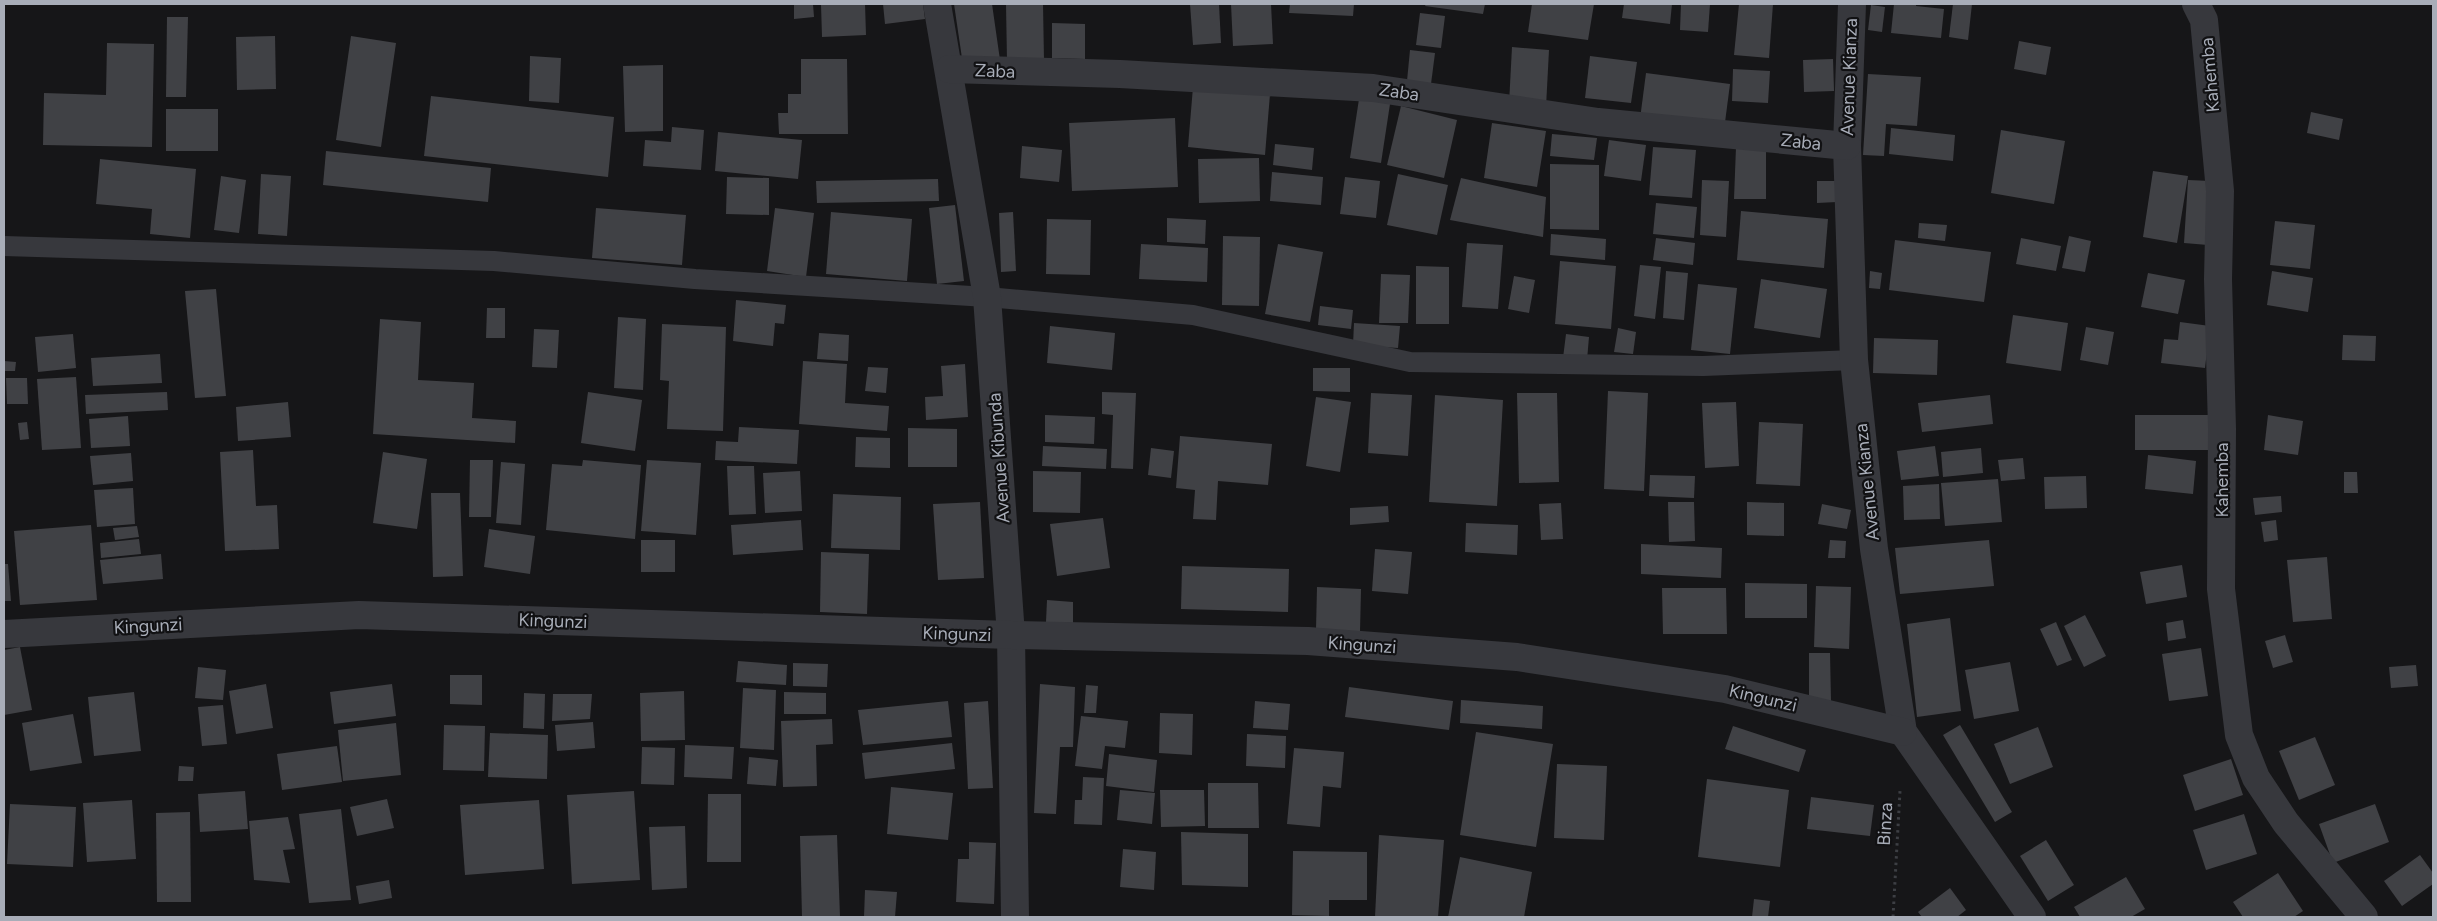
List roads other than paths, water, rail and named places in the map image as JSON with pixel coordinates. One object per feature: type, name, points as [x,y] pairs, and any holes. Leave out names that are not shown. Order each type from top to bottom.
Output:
[{"type":"street","name":"Avenue Kibunda","points":[[937,4],[987,297],[1011,635],[1015,917]]},
{"type":"street","name":"Avenue Kianza","points":[[1852,4],[1847,146],[1854,360],[1874,549],[1903,732],[2032,917]]},
{"type":"street","name":"Kahemba","points":[[2196,4],[2204,20],[2220,191],[2218,279],[2222,429],[2221,589],[2239,735],[2256,778],[2286,823],[2364,917]]},
{"type":"street","name":"Zaba","points":[[949,70],[1120,74],[1373,88],[1598,122],[1847,146]]},
{"type":"street","name":"Kingunzi","points":[[4,634],[359,614],[1011,635],[1308,641],[1517,657],[1725,689],[1903,732]]},
{"type":"lane","points":[[4,246],[494,262],[696,279],[987,297],[1193,315],[1410,362],[1703,366],[1854,360]]}]
